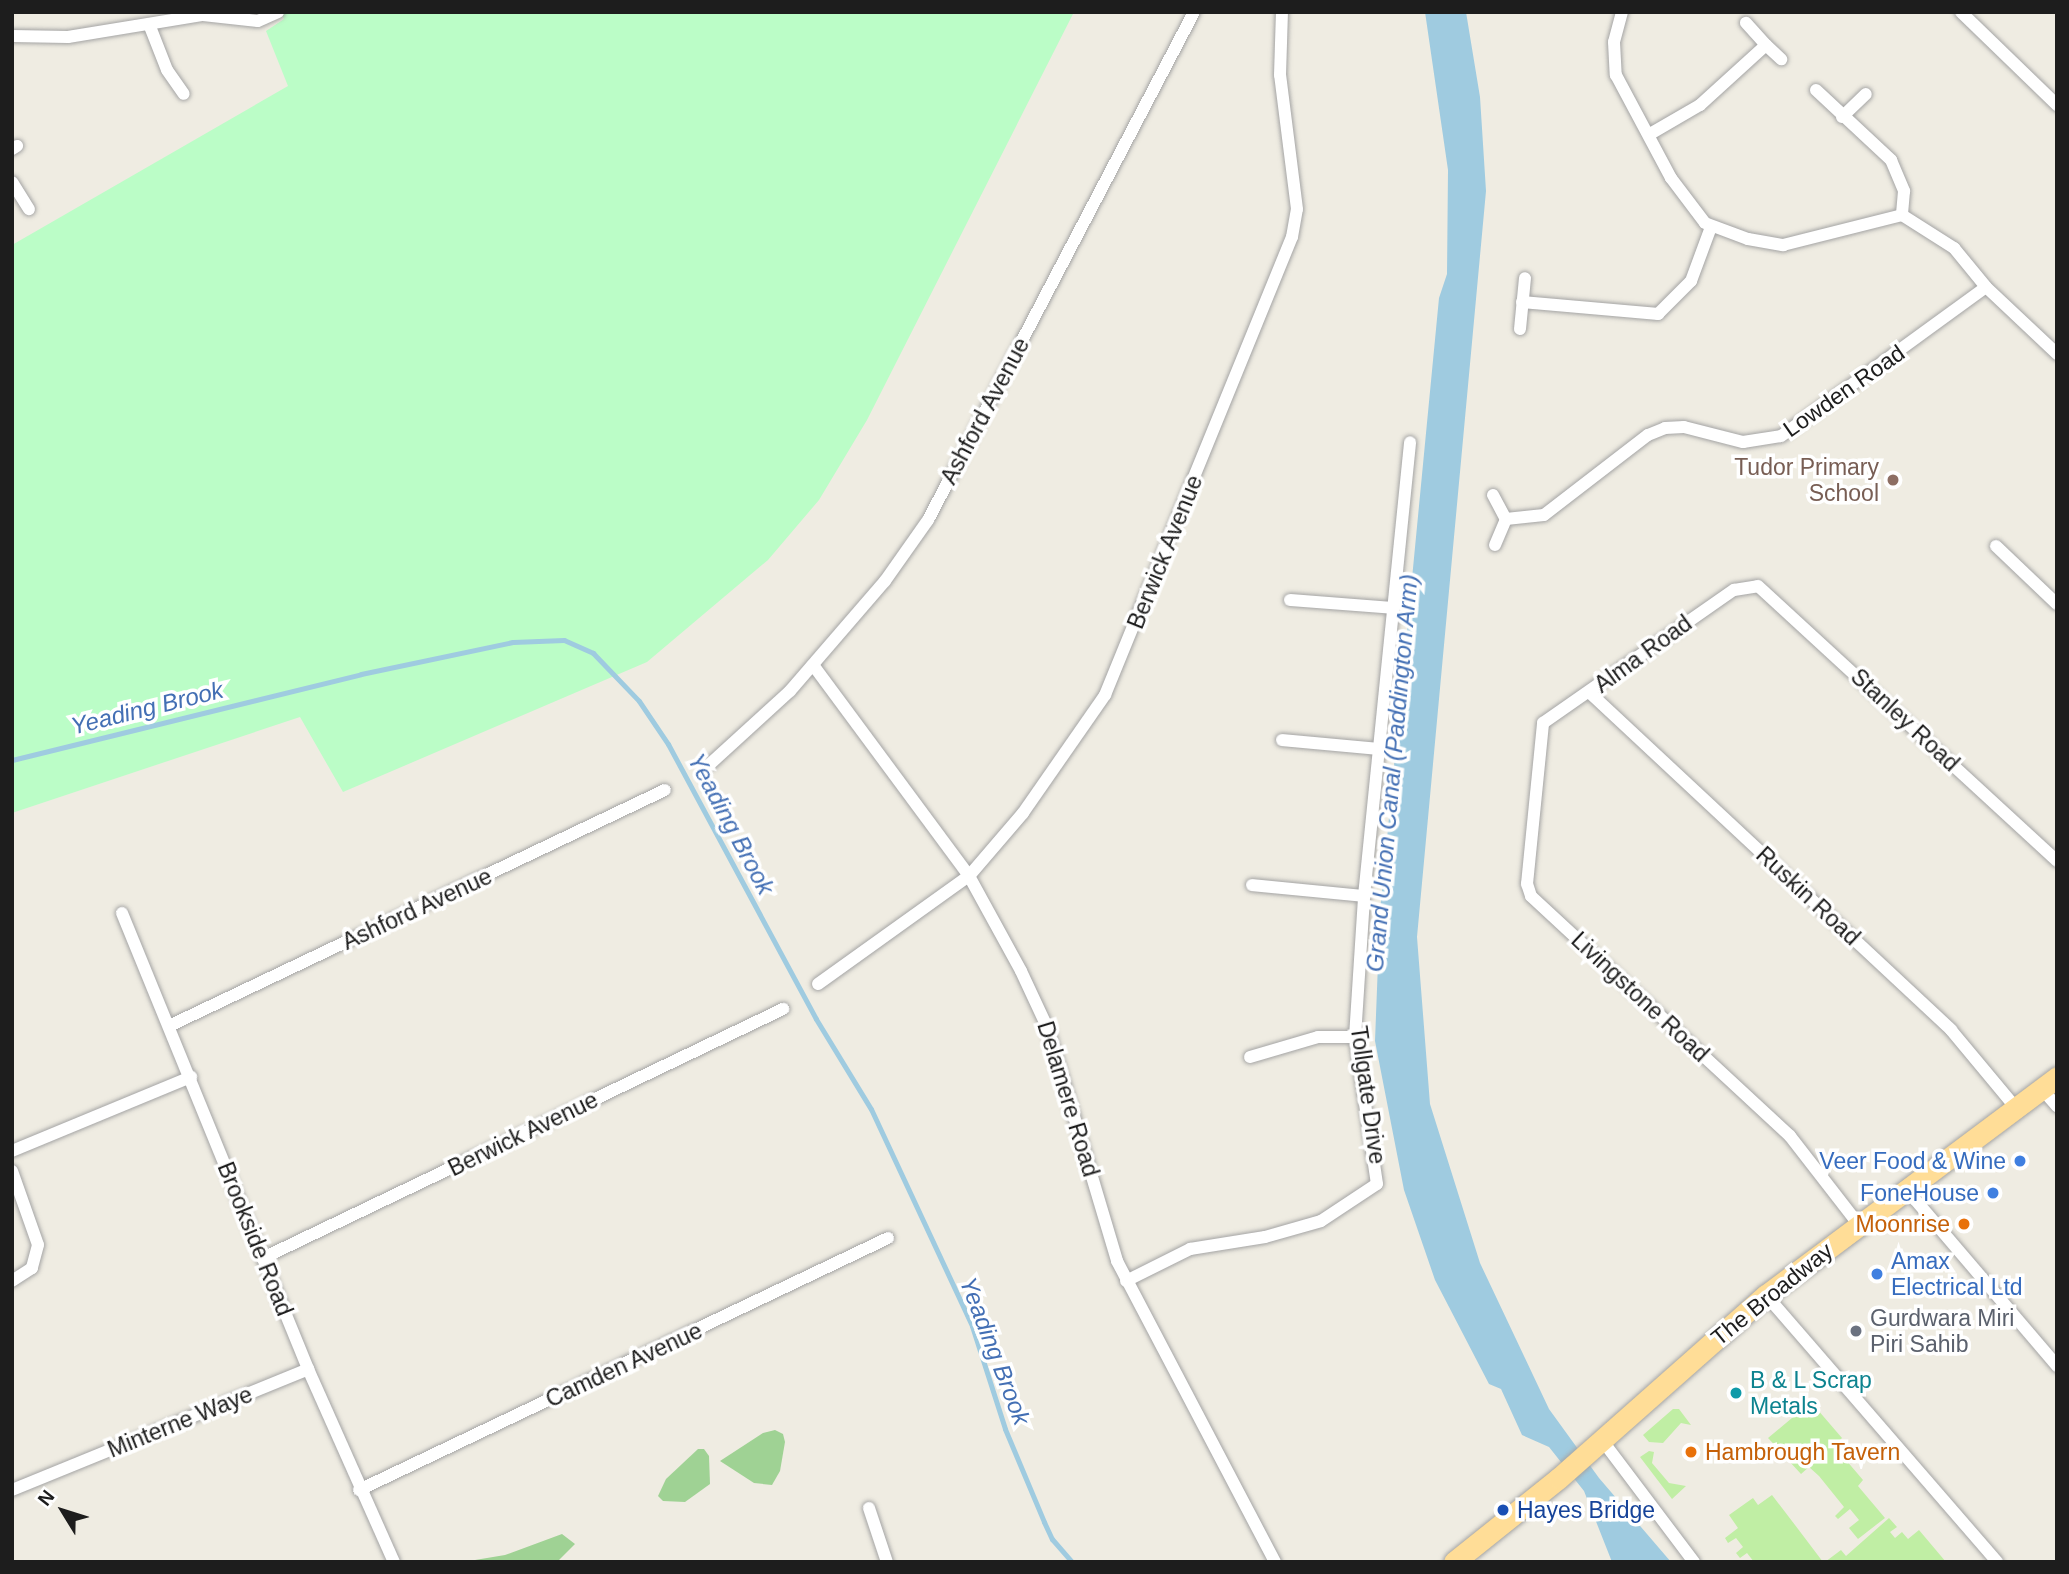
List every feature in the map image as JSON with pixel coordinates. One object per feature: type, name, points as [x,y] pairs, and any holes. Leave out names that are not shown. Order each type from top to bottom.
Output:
[{"type":"main road","name":"The Broadway","points":[[1461,1559],[1559,1478],[1766,1295],[2050,1083]]},
{"type":"street","points":[[12,36],[68,37],[203,15],[258,21],[278,12]]},
{"type":"street","name":"Ashford Avenue","points":[[710,764],[765,716],[813,665],[885,581],[928,520],[1194,12]]},
{"type":"street","name":"Berwick Avenue","points":[[818,984],[969,876],[1031,802],[1105,695],[1292,237],[1296,198],[1280,75],[1282,12]]},
{"type":"street","points":[[1622,12],[1614,42],[1616,75],[1689,207],[1711,228],[1783,245],[1902,215],[1954,248],[1986,287],[2057,354]]},
{"type":"street","points":[[1961,12],[2057,105]]},
{"type":"street","points":[[1746,23],[1781,59]]},
{"type":"street","points":[[149,24],[167,70],[184,94]]},
{"type":"street","points":[[1650,134],[1700,106],[1766,45]]},
{"type":"street","points":[[1815,90],[1891,160],[1904,191],[1902,215]]},
{"type":"street","points":[[1842,117],[1866,94]]},
{"type":"street","points":[[12,182],[29,209]]},
{"type":"street","points":[[1522,302],[1658,314],[1691,281],[1711,228]]},
{"type":"street","points":[[1520,329],[1525,278]]},
{"type":"street","name":"Lowden Road","points":[[1506,519],[1544,515],[1658,429],[1685,427],[1743,442],[1782,436],[1986,287]]},
{"type":"street","name":"Tollgate Drive","points":[[1126,1281],[1189,1249],[1265,1237],[1321,1221],[1375,1188],[1379,1172],[1355,1037],[1364,896],[1410,442]]},
{"type":"street","points":[[1493,495],[1506,519],[1494,545]]},
{"type":"street","points":[[1996,546],[2057,604]]},
{"type":"street","name":"Alma Road","points":[[1541,729],[1553,713],[1590,693],[1647,648],[1750,584]]},
{"type":"street","name":"Stanley Road","points":[[1750,584],[1766,591],[2057,861]]},
{"type":"street","points":[[1290,600],[1393,607]]},
{"type":"street","name":"Delamere Road","points":[[813,665],[969,876],[1048,1029],[1110,1240],[1126,1281],[1275,1562]]},
{"type":"street","name":"Ruskin Road","points":[[1590,693],[1951,1030],[2016,1108]]},
{"type":"street","name":"Livingstone Road","points":[[1541,729],[1527,884],[1531,896],[1790,1136],[1859,1225]]},
{"type":"street","points":[[1282,740],[1379,749]]},
{"type":"street","name":"Ashford Avenue","points":[[169,1026],[665,790]]},
{"type":"street","points":[[1252,885],[1364,896]]},
{"type":"street","name":"Brookside Road","points":[[121,914],[191,1077],[308,1369],[359,1490],[394,1562]]},
{"type":"street","name":"Berwick Avenue","points":[[263,1258],[783,1009]]},
{"type":"street","points":[[1250,1057],[1318,1037],[1355,1037]]},
{"type":"street","points":[[12,1151],[191,1077]]},
{"type":"street","points":[[2050,1083],[2057,1106]]},
{"type":"street","points":[[12,1171],[38,1245],[32,1268],[12,1280]]},
{"type":"street","points":[[1906,1189],[2057,1366]]},
{"type":"street","name":"Camden Avenue","points":[[359,1490],[888,1238]]},
{"type":"street","points":[[1766,1295],[1997,1562]]},
{"type":"street","name":"Minterne Waye","points":[[12,1490],[308,1369]]},
{"type":"street","points":[[1599,1443],[1694,1562]]},
{"type":"street","points":[[869,1508],[887,1562]]},
{"type":"green space","points":[[280,12],[1074,12],[867,420],[819,500],[768,560],[647,662],[343,792],[300,717],[12,813],[12,245],[288,86],[266,31],[284,19]]},
{"type":"green space","points":[[1811,1402],[1842,1438],[1834,1446],[1863,1480],[1858,1486],[1885,1518],[1858,1539],[1849,1528],[1859,1520],[1850,1509],[1838,1519],[1835,1516],[1844,1507],[1819,1476],[1809,1467],[1801,1474],[1789,1461],[1794,1457],[1789,1452],[1784,1455],[1768,1438]]},
{"type":"green space","points":[[1673,1409],[1679,1409],[1691,1425],[1681,1423],[1663,1443],[1649,1442],[1643,1435]]},
{"type":"green space","points":[[775,1430],[783,1434],[785,1442],[780,1471],[772,1485],[754,1483],[720,1461],[763,1433]]},
{"type":"green space","points":[[698,1449],[704,1449],[709,1456],[710,1484],[685,1502],[663,1501],[658,1496],[666,1479]]},
{"type":"green space","points":[[1649,1451],[1654,1452],[1652,1463],[1669,1483],[1686,1486],[1672,1499],[1640,1457]]},
{"type":"green space","points":[[1772,1495],[1823,1562],[1754,1562],[1747,1553],[1740,1558],[1736,1553],[1743,1547],[1736,1538],[1728,1543],[1725,1538],[1738,1528],[1729,1515],[1753,1498],[1758,1505]]},
{"type":"green space","points":[[1889,1518],[1897,1527],[1890,1532],[1895,1538],[1902,1532],[1908,1539],[1919,1530],[1946,1562],[1825,1562],[1841,1550],[1846,1556]]},
{"type":"green space","points":[[562,1534],[575,1544],[557,1562],[463,1562],[505,1555]]},
{"type":"water","points":[[1425,12],[1466,12],[1480,97],[1486,191],[1417,937],[1430,1104],[1480,1263],[1549,1409],[1599,1478],[1671,1562],[1612,1562],[1584,1491],[1549,1447],[1522,1435],[1501,1389],[1489,1384],[1435,1280],[1404,1190],[1375,1041],[1380,911],[1439,298],[1447,274],[1448,170]]},
{"type":"waterway","name":"Yeading Brook","points":[[12,760],[361,674],[513,642],[564,640],[593,653],[639,701],[668,744],[816,1019],[871,1109],[972,1326],[1005,1429],[1044,1522],[1052,1539],[1072,1562]]},
{"type":"place","name":"Tudor Primary School","points":[[1893,480]]},
{"type":"place","name":"Veer Food & Wine","points":[[2020,1161]]},
{"type":"place","name":"FoneHouse","points":[[1993,1193]]},
{"type":"place","name":"Moonrise","points":[[1964,1224]]},
{"type":"place","name":"Amax Electrical Ltd","points":[[1877,1274]]},
{"type":"place","name":"Gurdwara Miri Piri Sahib","points":[[1856,1331]]},
{"type":"place","name":"B & L Scrap Metals","points":[[1736,1393]]},
{"type":"place","name":"Hambrough Tavern","points":[[1691,1452]]},
{"type":"place","name":"Hayes Bridge","points":[[1503,1510]]},
{"type":"water label","name":"Grand Union Canal (Paddington Arm)","points":[[1392,773]]}]
